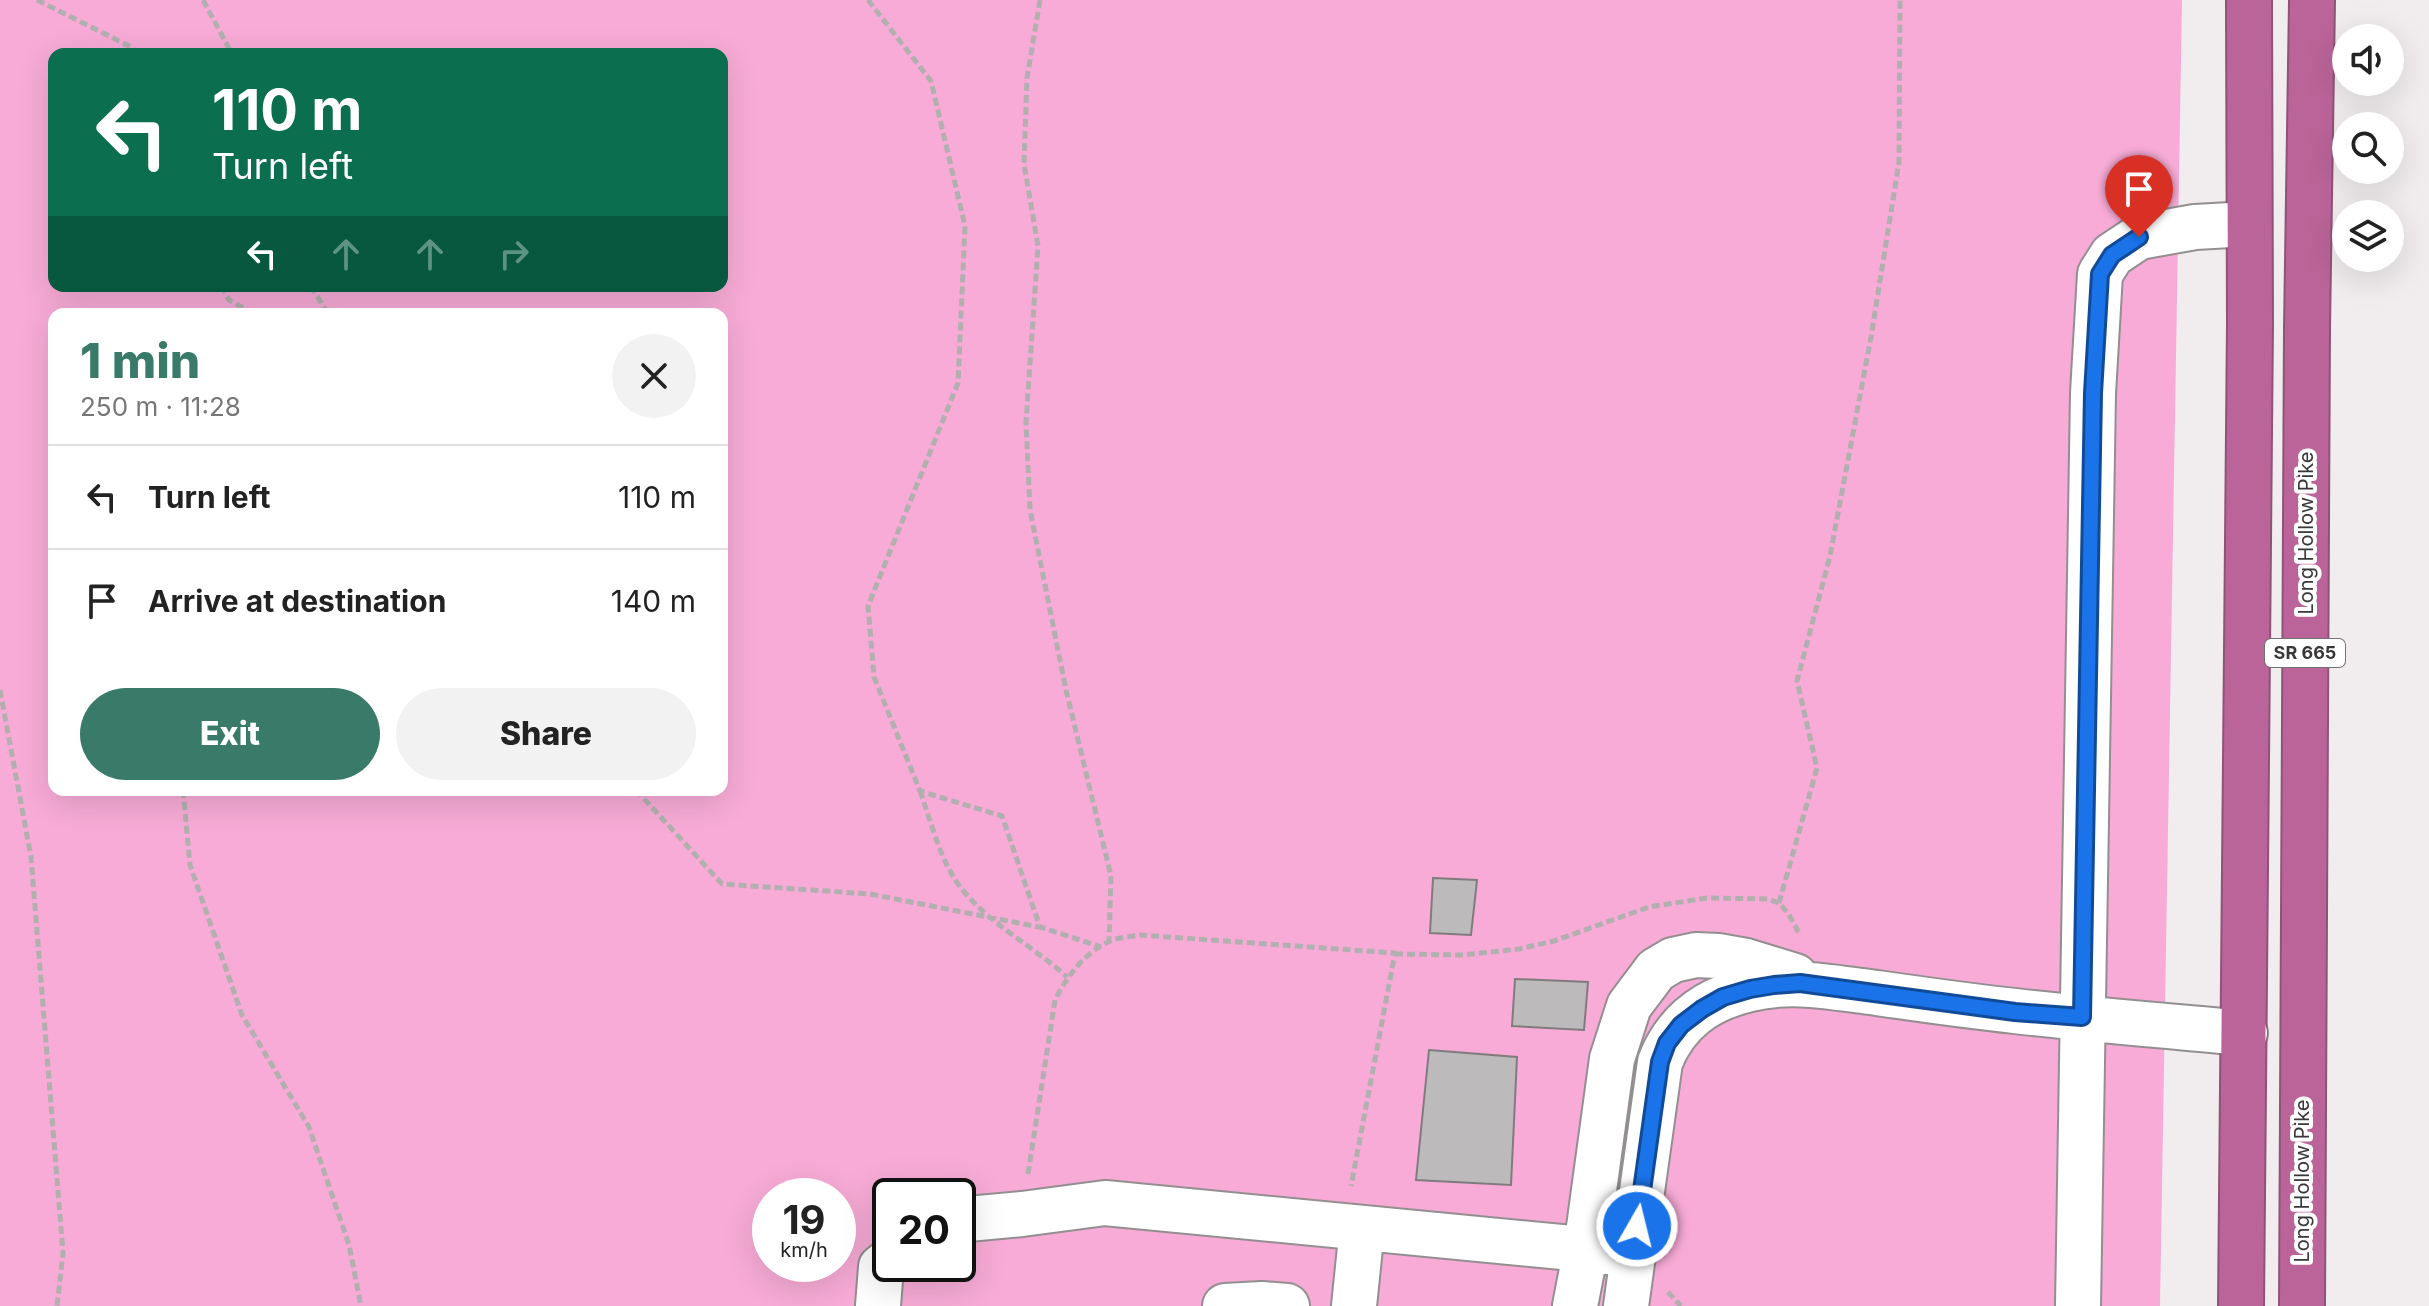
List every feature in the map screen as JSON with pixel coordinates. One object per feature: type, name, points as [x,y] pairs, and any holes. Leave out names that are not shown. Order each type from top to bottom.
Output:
[{"type":"highway","name":"SR 665","points":[[2241,1306],[2250,338],[2249,0]]},
{"type":"highway","name":"Long Hollow Pike","points":[[2302,1306],[2307,328],[2312,0]]},
{"type":"lane","points":[[2078,1306],[2093,393],[2100,274],[2112,255],[2139,237],[2195,227],[2249,224]]},
{"type":"lane","points":[[1575,1306],[1586,1249],[1612,1059],[1629,1006],[1656,970],[1673,960],[1696,955],[1718,956],[1746,961],[1828,987]]},
{"type":"lane","points":[[1626,1306],[1660,1062],[1667,1043],[1681,1025],[1723,997],[1750,989],[1800,983],[2015,1012],[2245,1033]]},
{"type":"lane","points":[[976,1218],[1105,1203],[1634,1254]]},
{"type":"lane","points":[[1353,1227],[1354,1306]]},
{"type":"lane","points":[[878,1306],[880,1282]]},
{"type":"lane","points":[[1225,1306],[1287,1306]]},
{"type":"path","points":[[37,0],[133,48]]},
{"type":"path","points":[[203,0],[229,48]]},
{"type":"path","points":[[868,0],[931,81],[965,226],[958,383],[868,606],[874,677],[948,869],[990,918],[1052,962],[1067,977]]},
{"type":"path","points":[[1040,0],[1027,78],[1024,164],[1038,246],[1026,422],[1030,510],[1066,690],[1111,876],[1109,941]]},
{"type":"path","points":[[1779,903],[1817,768],[1797,681],[1830,556],[1871,337],[1899,162],[1900,0]]},
{"type":"path","points":[[224,292],[229,300],[243,308]]},
{"type":"path","points":[[0,690],[31,857],[63,1253],[57,1306]]},
{"type":"path","points":[[920,791],[1002,816],[1040,927]]},
{"type":"path","points":[[184,796],[190,865],[242,1015],[309,1127],[349,1245],[361,1306]]},
{"type":"path","points":[[641,796],[722,884],[870,894],[1040,927],[1101,947]]},
{"type":"path","points":[[1022,1214],[1055,1000],[1067,977],[1088,955],[1109,941],[1140,935],[1395,954],[1463,955],[1519,949],[1554,941],[1649,907],[1677,901],[1745,897],[1779,903],[1788,913],[1828,987]]},
{"type":"path","points":[[1353,1227],[1395,954]]},
{"type":"shaded area","points":[[0,0],[2182,0],[2160,1306],[0,1306]]},
{"type":"building","points":[[1433,878],[1477,880],[1471,935],[1430,933]]},
{"type":"building","points":[[1515,979],[1588,982],[1584,1030],[1512,1026]]},
{"type":"building","points":[[1429,1050],[1517,1057],[1511,1185],[1416,1180]]},
{"type":"route","points":[[1637,1226],[1660,1062],[1667,1043],[1681,1025],[1723,997],[1750,989],[1800,983],[2015,1012],[2082,1017],[2093,393],[2100,274],[2112,255],[2139,237]]}]
